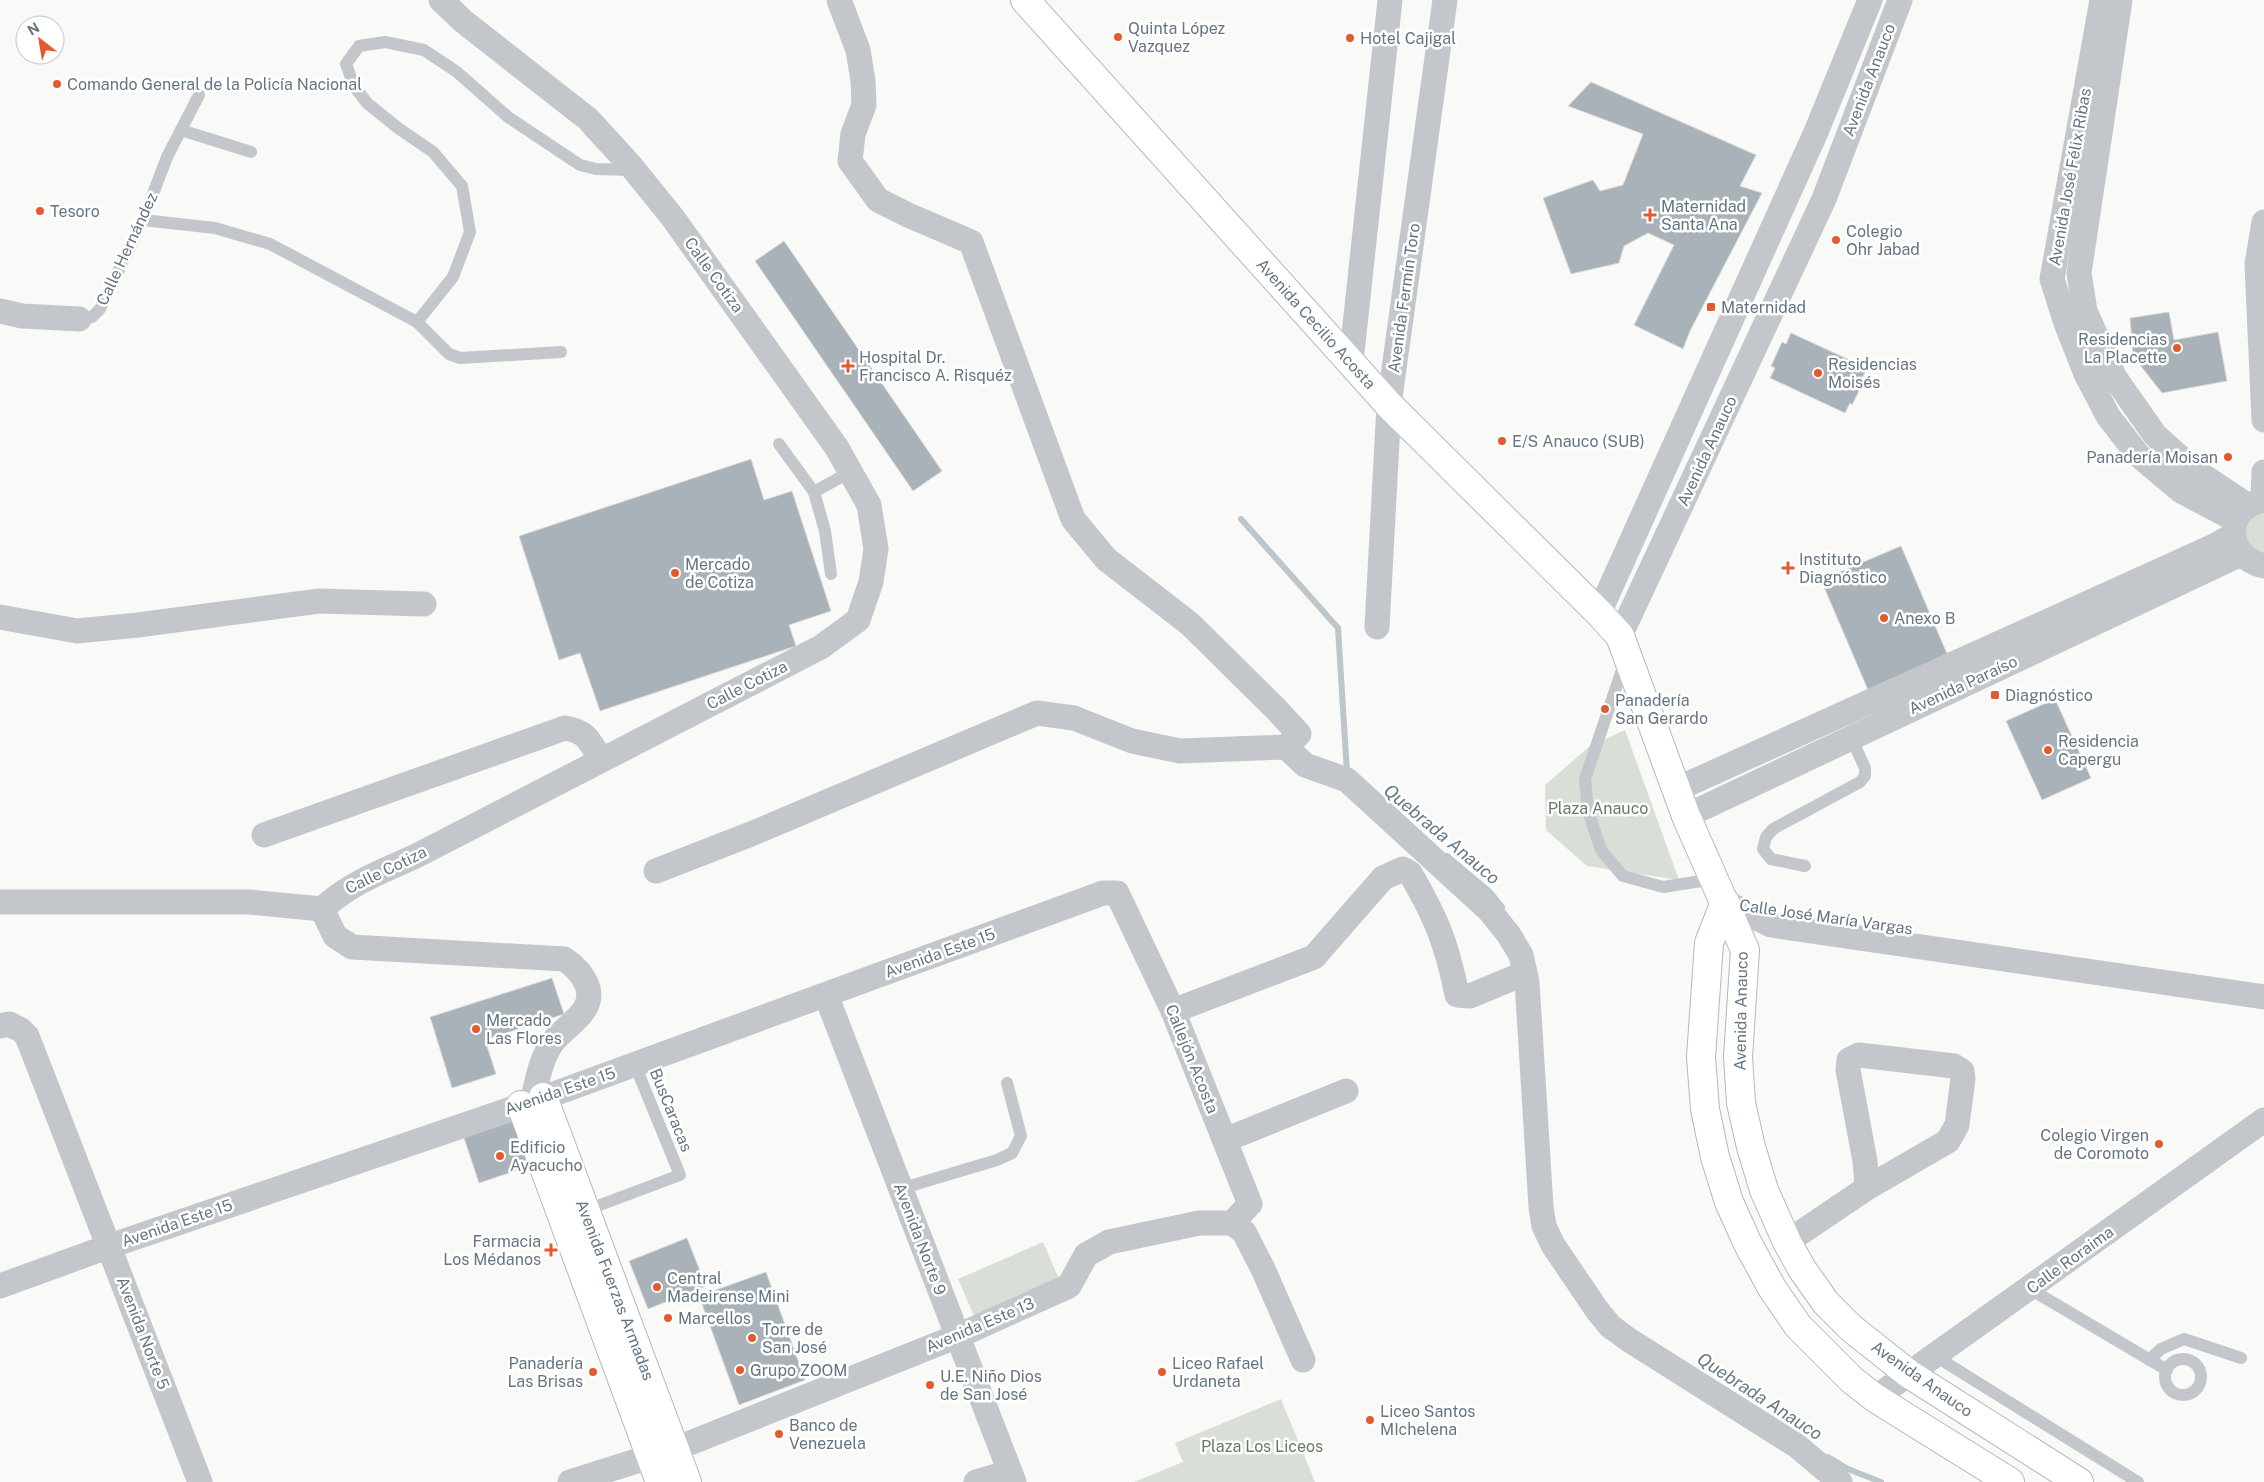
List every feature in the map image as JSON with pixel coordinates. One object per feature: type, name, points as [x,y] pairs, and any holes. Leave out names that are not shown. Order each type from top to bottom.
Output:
[{"type":"main road","name":"Avenida Cecilio Acosta","points":[[1025,0],[1389,406],[1599,613],[1624,645]]},
{"type":"main road","name":"Avenida Anauco","points":[[1624,645],[1686,816],[1745,950],[1738,1057],[1741,1103],[1751,1147],[1764,1190],[1787,1242],[1802,1269],[1826,1303],[1851,1328],[1909,1374],[2079,1482]]},
{"type":"main road","name":"Avenida Anauco","points":[[1719,890],[1709,943],[1701,1057],[1705,1109],[1718,1166],[1730,1202],[1748,1244],[1772,1288],[1798,1326],[1852,1380],[1875,1398],[2010,1482]]},
{"type":"main road","name":"Avenida Fuerzas Armadas","points":[[532,1101],[580,1213],[663,1453],[660,1482]]},
{"type":"main road","name":"Avenida Fuerzas Armadas","points":[[532,1101],[663,1453],[687,1482]]},
{"type":"street","name":"Calle Cotiza","points":[[322,910],[339,894],[354,884],[416,856],[821,647],[858,620],[871,582],[876,549],[869,505],[837,448],[727,292],[635,170],[588,119],[463,21],[441,0]]},
{"type":"street","points":[[656,871],[751,834],[1037,713],[1074,718],[1132,741],[1180,751],[1286,747],[1299,734],[1190,624],[1106,559],[1073,519],[971,242],[878,200],[850,161],[853,134],[864,105],[863,81],[858,50],[839,0]]},
{"type":"street","points":[[1351,362],[1390,0]]},
{"type":"street","name":"Avenida Fermín Toro","points":[[1377,627],[1389,406],[1441,0]]},
{"type":"street","name":"Avenida Anauco","points":[[1599,613],[1792,185],[1870,0]]},
{"type":"street","name":"Avenida Anauco","points":[[1624,645],[1824,199],[1900,0]]},
{"type":"street","name":"Avenida José Félix Ribas","points":[[2102,0],[2052,279],[2066,323],[2086,374],[2108,416],[2138,455],[2181,492],[2248,519]]},
{"type":"street","name":"Avenida José Félix Ribas","points":[[2120,0],[2079,273],[2085,311],[2115,378],[2155,435],[2248,519]]},
{"type":"street","points":[[1792,185],[1824,199]]},
{"type":"street","points":[[2264,222],[2257,264],[2264,420]]},
{"type":"street","name":"Calle Hernández","points":[[0,311],[22,316],[79,319]]},
{"type":"street","points":[[2264,472],[2248,519],[2248,560],[2264,566]]},
{"type":"street","name":"Avenida Paraíso","points":[[1686,816],[1851,737],[2248,519]]},
{"type":"street","name":"Avenida Paraíso","points":[[1677,789],[2203,551],[2248,519]]},
{"type":"street","points":[[0,617],[77,631],[138,625],[319,600],[424,604]]},
{"type":"street","points":[[264,835],[565,728],[580,731],[588,738],[600,760]]},
{"type":"street","points":[[1286,747],[1305,765],[1347,780],[1490,911],[1521,955],[1528,982],[1541,1207],[1544,1226],[1553,1245],[1597,1310],[1610,1326],[1797,1446],[1840,1482]]},
{"type":"street","points":[[1172,1011],[1314,957],[1383,878],[1403,869],[1410,873],[1438,924],[1449,954],[1457,994],[1470,996],[1525,973]]},
{"type":"street","name":"Calle José María Vargas","points":[[1719,890],[2045,957],[2264,997]]},
{"type":"street","name":"Avenida Este 15","points":[[0,1286],[110,1246],[532,1101],[1074,903],[1103,893],[1117,893]]},
{"type":"street","name":"Callejón Acosta","points":[[1117,893],[1172,1011],[1250,1204],[1232,1223]]},
{"type":"street","points":[[0,902],[249,902],[322,910],[334,936],[352,947],[564,960],[574,966],[583,976],[589,990],[589,1000],[584,1012],[551,1044],[541,1065],[532,1101]]},
{"type":"street","name":"Calle José María Vargas","points":[[2045,957],[2264,982]]},
{"type":"street","name":"Avenida Norte 9","points":[[826,995],[1012,1477]]},
{"type":"street","name":"Avenida Norte 5","points":[[5,1025],[20,1030],[27,1036],[200,1482]]},
{"type":"street","points":[[1787,1242],[1867,1188],[1943,1144],[1953,1135],[1957,1125],[1963,1078],[1962,1071],[1954,1066],[1859,1054],[1849,1060],[1848,1070],[1867,1188]]},
{"type":"street","points":[[1225,1140],[1346,1091]]},
{"type":"street","name":"Calle Roraima","points":[[1875,1398],[2264,1120]]},
{"type":"street","name":"Avenida Este 13","points":[[570,1482],[663,1453],[958,1336],[1069,1286],[1086,1255],[1109,1242],[1199,1223],[1232,1223]]},
{"type":"street","points":[[1232,1223],[1244,1232],[1263,1269],[1303,1360]]},
{"type":"street","points":[[976,1482],[1012,1477]]},
{"type":"lane","points":[[417,322],[453,277],[470,232],[462,186],[433,152],[398,128],[367,103],[354,86],[346,64],[359,46],[385,42],[424,50],[457,72],[508,117],[580,164],[596,169],[635,170]]},
{"type":"lane","name":"Calle Hernández","points":[[79,319],[92,317],[100,309],[142,220],[167,157],[199,95]]},
{"type":"lane","points":[[181,130],[252,152]]},
{"type":"lane","points":[[142,220],[215,228],[270,244],[417,322],[449,354],[460,358],[561,352]]},
{"type":"lane","points":[[778,444],[814,492],[825,531],[831,574]]},
{"type":"lane","points":[[814,492],[850,472]]},
{"type":"lane","points":[[1624,645],[1585,779],[1588,810],[1601,850],[1623,876],[1663,887],[1719,890]]},
{"type":"lane","points":[[1805,866],[1771,859],[1763,849],[1763,843],[1773,829],[1860,782],[1865,776],[1866,768],[1851,737]]},
{"type":"lane","name":"BusCaracas","points":[[580,1213],[680,1175],[635,1064]]},
{"type":"lane","points":[[900,1188],[997,1160],[1012,1153],[1020,1136],[1007,1083]]},
{"type":"lane","points":[[2030,1289],[2166,1370]]},
{"type":"lane","points":[[2149,1360],[2161,1349],[2184,1340],[2241,1358]]},
{"type":"lane","points":[[1935,1356],[2138,1482]]},
{"type":"lane","points":[[663,1453],[674,1482]]},
{"type":"green space","points":[[2264,504],[2264,561],[2250,556],[2241,521]]},
{"type":"green space","name":"Plaza Anauco","points":[[1625,730],[1679,880],[1587,866],[1546,830],[1545,785],[1589,747]]},
{"type":"green space","points":[[1043,1242],[1060,1281],[975,1318],[958,1279]]},
{"type":"green space","name":"Plaza Los Liceos","points":[[1281,1399],[1315,1482],[1134,1482],[1183,1462],[1175,1443]]},
{"type":"building","name":"Maternidad Santa Ana","points":[[1591,82],[1756,155],[1740,186],[1762,193],[1690,331],[1683,349],[1634,325],[1674,245],[1648,233],[1624,246],[1619,263],[1571,274],[1543,198],[1593,180],[1600,191],[1623,185],[1643,134],[1568,106]]},
{"type":"building","name":"Hospital Dr. Francisco A. Risquéz","points":[[784,241],[942,471],[913,491],[755,261]]},
{"type":"building","name":"Residencias La Placette","points":[[2169,312],[2174,340],[2218,332],[2227,381],[2162,393],[2133,356],[2130,318]]},
{"type":"building","name":"Residencias Moisés","points":[[1791,333],[1867,368],[1862,378],[1865,379],[1852,405],[1850,403],[1845,413],[1770,378],[1775,368],[1771,366],[1782,342],[1786,344]]},
{"type":"building","name":"Mercado de Cotiza","points":[[751,459],[764,500],[792,491],[831,611],[789,625],[796,646],[600,711],[580,653],[559,660],[519,536]]},
{"type":"building","name":"Anexo B","points":[[1901,546],[1948,656],[1868,690],[1821,580]]},
{"type":"building","name":"Residencia Capergu","points":[[2055,699],[2091,778],[2042,800],[2006,721]]},
{"type":"building","name":"Mercado Las Flores","points":[[552,978],[564,1014],[485,1040],[496,1074],[452,1088],[430,1017]]},
{"type":"building","name":"Edificio Ayacucho","points":[[516,1114],[533,1165],[479,1183],[462,1132]]},
{"type":"building","points":[[687,1238],[706,1286],[648,1309],[629,1261]]},
{"type":"building","name":"Torre de San José","points":[[766,1272],[805,1380],[739,1405],[699,1296]]},
{"type":"waterway","name":"Quebrada Anauco","points":[[1241,519],[1338,628],[1347,773]]},
{"type":"waterway","name":"Quebrada Anauco","points":[[1447,856],[1490,892],[1502,907]]},
{"type":"waterway","name":"Quebrada Anauco","points":[[1828,1457],[1848,1469],[1881,1482]]},
{"type":"place","name":"Quinta López Vazquez","points":[[1118,37]]},
{"type":"place","name":"Hotel Cajigal","points":[[1350,38]]},
{"type":"place","name":"Comando General de la Policía Nacional","points":[[57,84]]},
{"type":"place","name":"Tesoro","points":[[40,211]]},
{"type":"place","name":"Maternidad Santa Ana","points":[[1650,215]]},
{"type":"place","name":"Colegio Ohr Jabad","points":[[1836,240]]},
{"type":"place","name":"Maternidad","points":[[1711,307]]},
{"type":"place","name":"Residencias La Placette","points":[[2177,348]]},
{"type":"place","name":"Hospital Dr. Francisco A. Risquéz","points":[[848,366]]},
{"type":"place","name":"Residencias Moisés","points":[[1818,373]]},
{"type":"place","name":"E/S Anauco (SUB)","points":[[1502,441]]},
{"type":"place","name":"Panadería Moisan","points":[[2228,457]]},
{"type":"place","name":"Instituto Diagnóstico","points":[[1788,568]]},
{"type":"place","name":"Mercado de Cotiza","points":[[675,573]]},
{"type":"place","name":"Anexo B","points":[[1884,618]]},
{"type":"place","name":"Diagnóstico","points":[[1995,695]]},
{"type":"place","name":"Panadería San Gerardo","points":[[1605,709]]},
{"type":"place","name":"Residencia Capergu","points":[[2048,750]]},
{"type":"place","name":"Mercado Las Flores","points":[[476,1029]]},
{"type":"place","name":"Colegio Virgen de Coromoto","points":[[2159,1144]]},
{"type":"place","name":"Edificio Ayacucho","points":[[500,1156]]},
{"type":"place","name":"Farmacia Los Médanos","points":[[551,1250]]},
{"type":"place","name":"Central Madeirense Mini","points":[[657,1287]]},
{"type":"place","name":"Marcellos","points":[[668,1318]]},
{"type":"place","name":"Torre de San José","points":[[752,1338]]},
{"type":"place","name":"Grupo ZOOM","points":[[740,1370]]},
{"type":"place","name":"Panadería Las Brisas","points":[[593,1372]]},
{"type":"place","name":"Liceo Rafael Urdaneta","points":[[1162,1372]]},
{"type":"place","name":"U.E. Niño Dios de San José","points":[[930,1385]]},
{"type":"place","name":"Liceo Santos MIchelena","points":[[1370,1420]]},
{"type":"place","name":"Banco de Venezuela","points":[[779,1434]]}]
